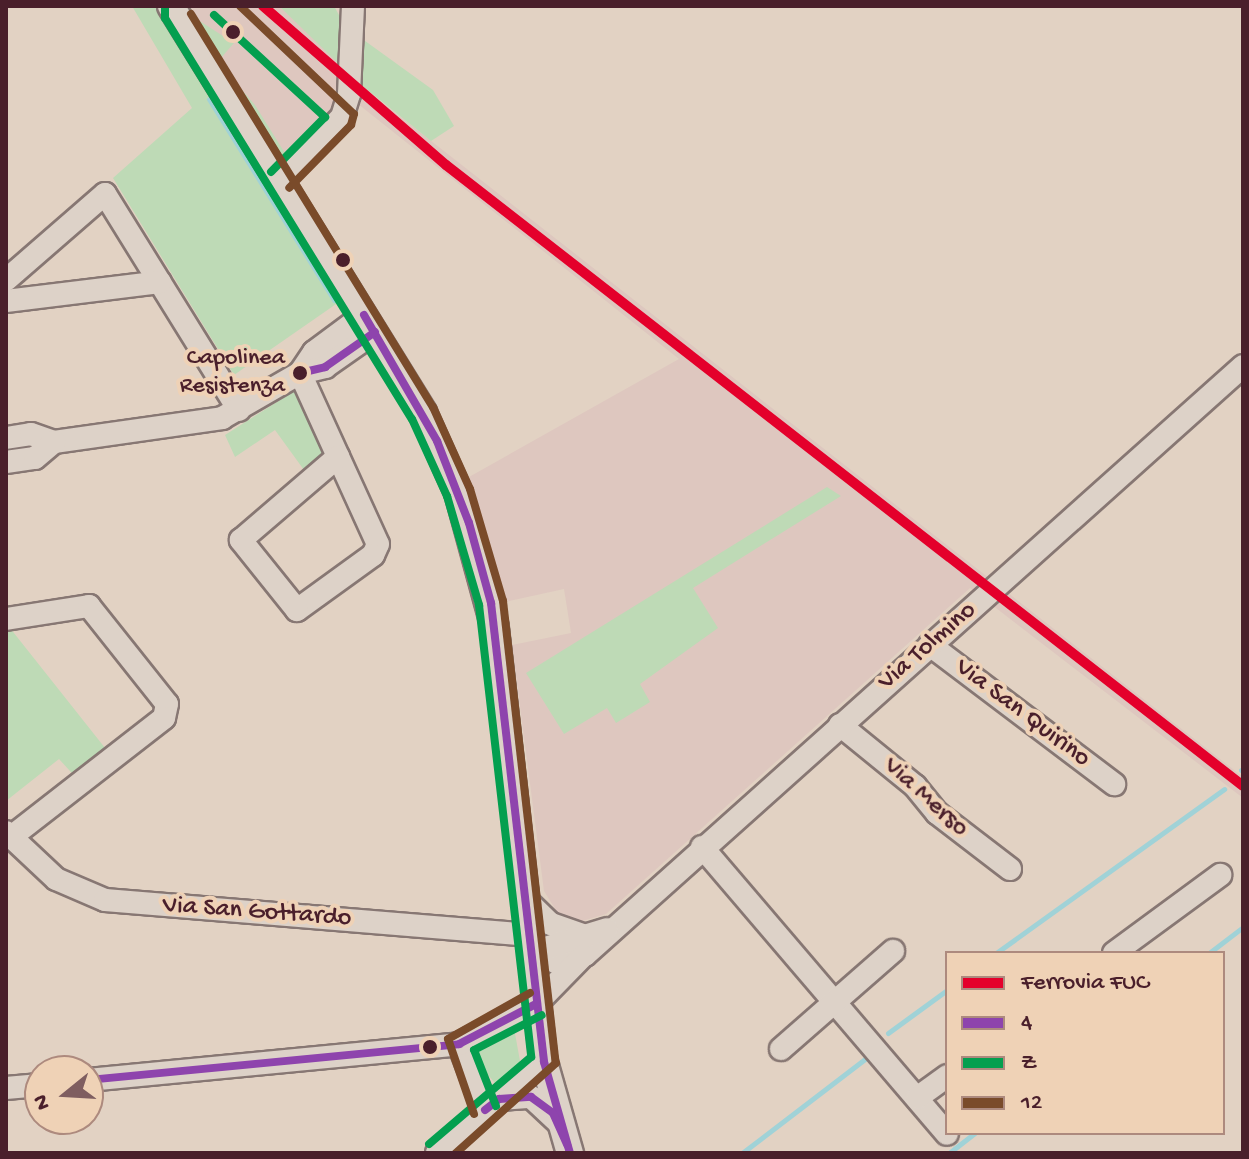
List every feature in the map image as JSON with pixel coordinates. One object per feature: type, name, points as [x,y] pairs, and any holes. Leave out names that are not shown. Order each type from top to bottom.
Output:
[{"type":"main road","points":[[171,6],[369,324],[437,441],[482,568],[501,660],[544,1062],[570,1153]]},
{"type":"street","points":[[280,180],[342,117],[349,94],[353,6]]},
{"type":"street","points":[[6,280],[105,194],[239,410]]},
{"type":"street","points":[[6,301],[160,282]]},
{"type":"street","points":[[6,438],[31,434],[54,442],[212,420],[239,410],[300,373],[314,352],[369,324]]},
{"type":"street","name":"Via Tolmino","points":[[459,1044],[536,1004],[586,946],[612,928],[1243,366]]},
{"type":"street","points":[[300,373],[338,457],[377,548],[297,610],[242,545],[242,537],[338,457]]},
{"type":"street","points":[[6,462],[35,458],[54,442]]},
{"type":"street","points":[[6,619],[89,606],[165,698],[168,709],[164,718],[9,834]]},
{"type":"street","name":"Via San Quirino","points":[[930,645],[1114,784]]},
{"type":"street","name":"Via Merso","points":[[840,725],[915,786],[937,813],[1010,869]]},
{"type":"street","name":"Via San Gottardo","points":[[9,834],[56,879],[105,900],[532,944]]},
{"type":"street","points":[[702,847],[945,1132]]},
{"type":"street","points":[[1117,951],[1220,875]]},
{"type":"street","points":[[529,903],[551,924],[586,946]]},
{"type":"street","name":"Via Tolmino","points":[[532,944],[586,946]]},
{"type":"street","points":[[781,1049],[893,951]]},
{"type":"street","points":[[104,1078],[459,1044],[492,1104]]},
{"type":"street","points":[[437,1153],[544,1062]]},
{"type":"street","points":[[917,1098],[945,1077]]},
{"type":"street","points":[[492,1104],[531,1097],[561,1125]]},
{"type":"shaded area","points":[[181,6],[279,6],[375,97],[1243,777],[1243,798],[970,588],[606,914],[579,922],[557,912],[544,891],[512,645],[571,633],[564,589],[505,602],[469,477],[679,359],[343,92],[325,120],[288,158]]},
{"type":"green space","points":[[132,6],[156,6],[339,302],[234,375],[113,178],[192,108]]},
{"type":"green space","points":[[279,6],[334,6],[344,24],[342,67]]},
{"type":"green space","points":[[195,18],[234,43],[220,59],[221,66],[255,105],[288,158],[274,155],[193,26]]},
{"type":"green space","points":[[361,38],[433,90],[454,126],[431,141],[359,83]]},
{"type":"green space","points":[[299,388],[327,450],[304,470],[275,430],[235,457],[225,435]]},
{"type":"green space","points":[[827,487],[841,496],[693,588],[718,628],[640,684],[650,702],[616,723],[607,708],[564,734],[526,673]]},
{"type":"green space","points":[[6,623],[113,758],[81,783],[59,759],[6,801]]},
{"type":"green space","points":[[514,1028],[522,1072],[505,1083],[495,1083],[482,1068],[475,1045]]},
{"type":"waterway","points":[[209,99],[334,300]]},
{"type":"waterway","points":[[999,951],[1224,789]]},
{"type":"waterway","points":[[1212,951],[1243,927]]},
{"type":"waterway","points":[[888,1033],[945,991]]},
{"type":"waterway","points":[[742,1153],[869,1056]]},
{"type":"waterway","points":[[949,1153],[972,1135]]},
{"type":"rail line","name":"FUC","points":[[263,6],[446,165],[1243,786]]},
{"type":"transit line","name":"Z","points":[[165,6],[165,18],[412,419],[447,496],[479,605],[531,1057],[429,1144]]},
{"type":"transit line","name":"12","points":[[240,6],[354,114],[351,125],[289,188]]},
{"type":"transit line","name":"12","points":[[191,14],[433,407],[470,489],[503,601],[556,1063],[456,1153]]},
{"type":"transit line","name":"Z","points":[[214,15],[325,117],[271,172]]},
{"type":"transit line","name":"4","points":[[364,315],[437,441],[469,523],[491,603],[544,1062],[570,1153]]},
{"type":"transit line","name":"4","points":[[300,373],[325,367],[375,332]]},
{"type":"transit line","name":"12","points":[[474,1114],[448,1039],[530,993]]},
{"type":"transit line","name":"4","points":[[104,1078],[459,1044],[536,1004]]},
{"type":"transit line","name":"Z","points":[[496,1106],[474,1050],[542,1015]]},
{"type":"transit line","name":"4","points":[[485,1110],[499,1099],[531,1097],[553,1113],[567,1145]]},
{"type":"place","name":"Capolinea Resistenza","points":[[300,373]]}]
